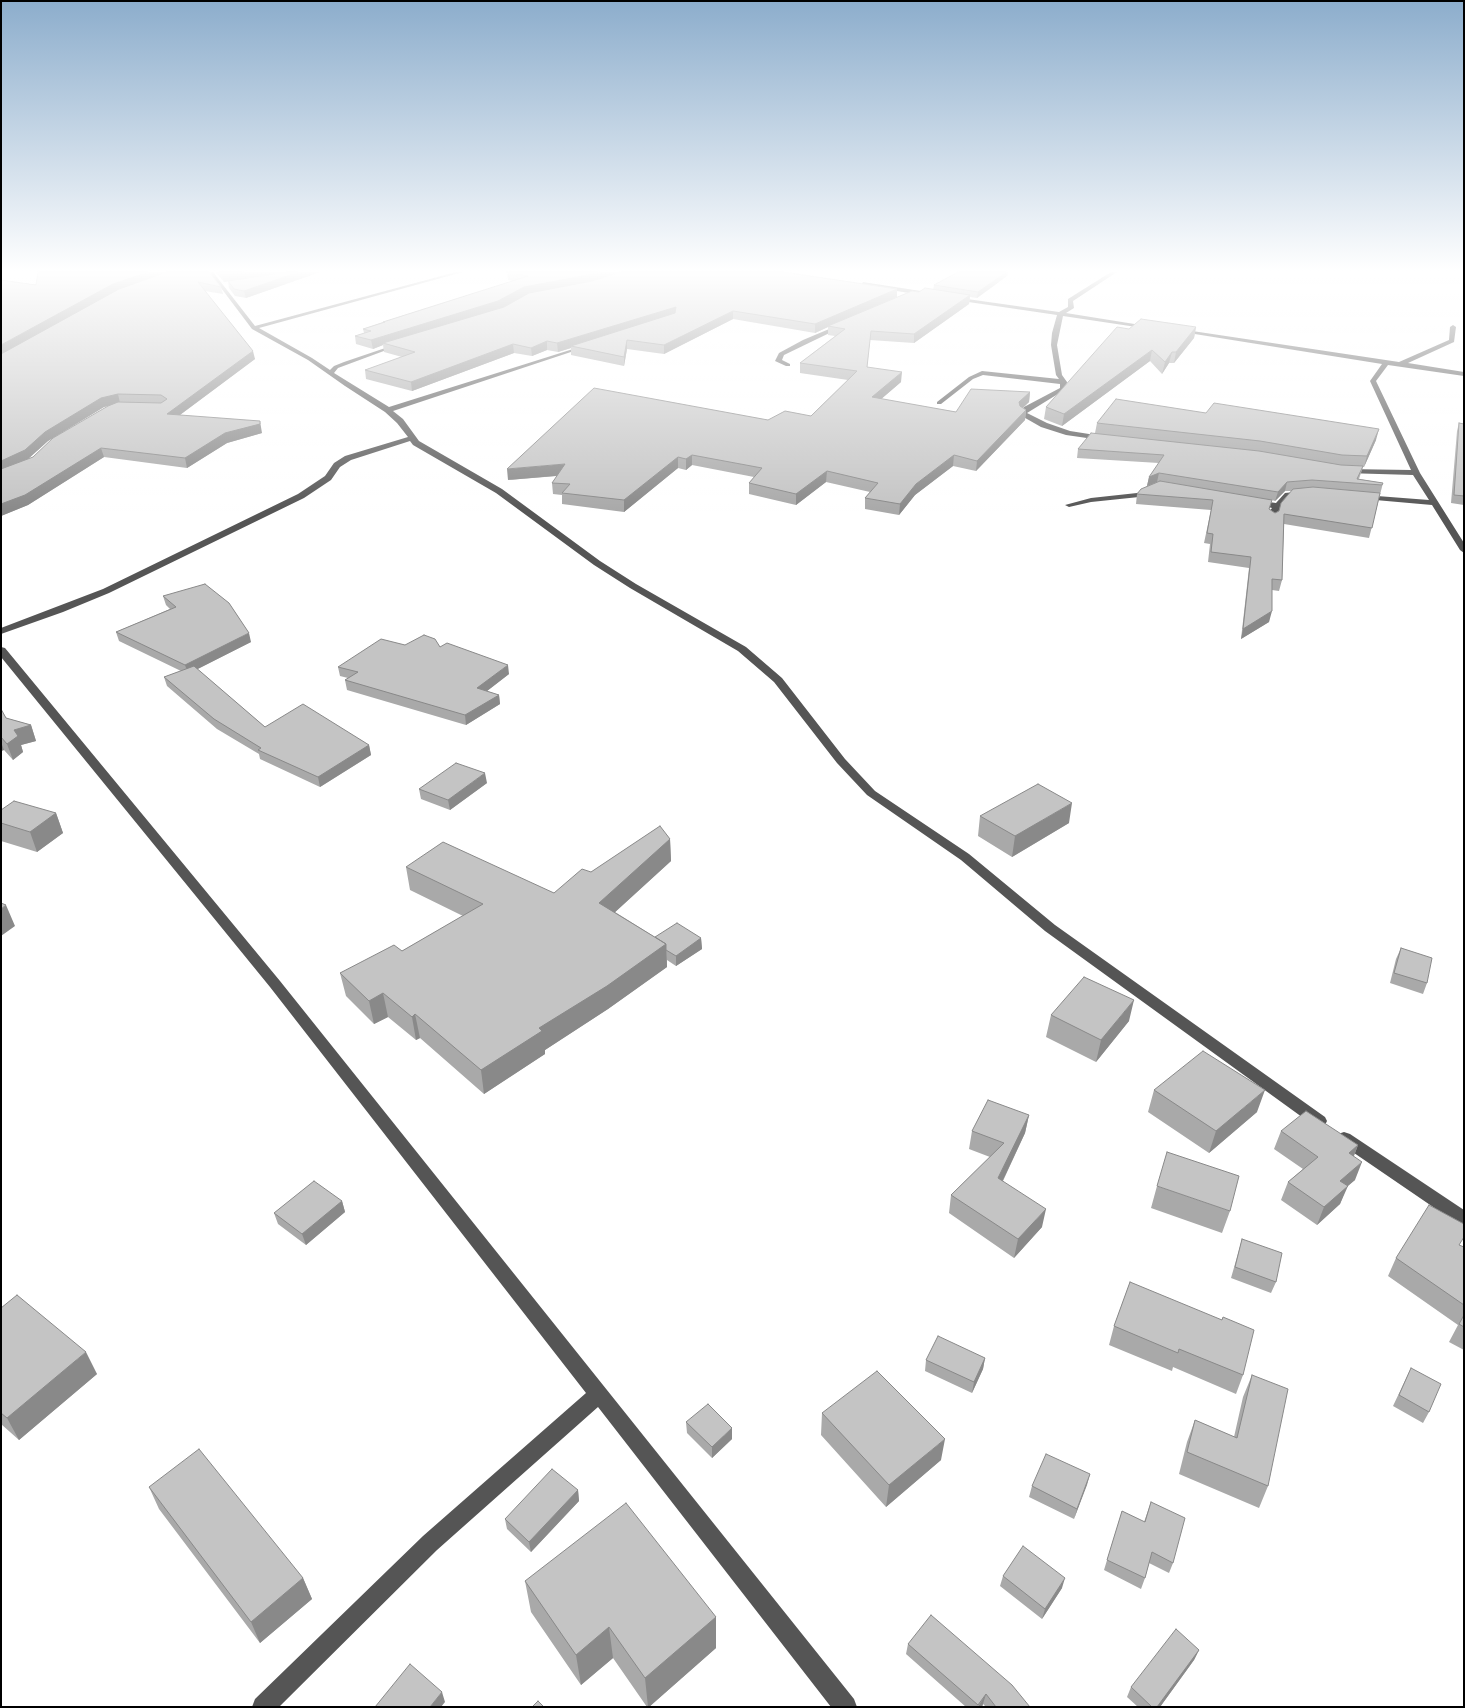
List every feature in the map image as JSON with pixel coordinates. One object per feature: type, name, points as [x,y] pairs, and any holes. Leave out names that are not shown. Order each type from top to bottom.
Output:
[{"type":"street","points":[[296,352],[388,410],[400,421],[411,438],[428,452],[499,491],[633,586],[742,649],[778,680],[841,761],[872,793],[965,857],[1050,928],[1309,1114],[1464,1219]]},
{"type":"street","points":[[330,373],[336,367],[378,352]]},
{"type":"street","points":[[388,410],[564,352]]},
{"type":"street","points":[[785,352],[781,354],[778,361],[788,365]]},
{"type":"street","points":[[1055,352],[1059,376],[1064,382],[1064,389],[1023,413],[1044,425],[1069,433],[1112,440]]},
{"type":"street","points":[[1312,352],[1464,374]]},
{"type":"street","points":[[1400,364],[1428,352]]},
{"type":"street","points":[[1386,363],[1373,381],[1416,473],[1464,550]]},
{"type":"street","points":[[939,403],[971,378],[982,373],[1064,382]]},
{"type":"street","points":[[1,631],[106,591],[301,496],[328,478],[337,465],[348,458],[411,438]]},
{"type":"street","points":[[1339,470],[1377,473],[1416,473]]},
{"type":"street","points":[[1069,505],[1091,500],[1139,495],[1157,486]]},
{"type":"street","points":[[1272,518],[1273,511],[1288,495],[1310,492]]},
{"type":"street","points":[[1354,496],[1434,503]]},
{"type":"street","points":[[1250,502],[1277,506]]},
{"type":"street","points":[[1,650],[275,984],[846,1707]]},
{"type":"street","points":[[263,1707],[430,1543],[599,1394]]},
{"type":"building","points":[[5,352],[252,352],[167,414],[260,421],[260,424],[225,433],[185,458],[101,448],[25,495],[1,504],[1,469],[33,457],[53,438],[108,406],[118,402],[161,403],[167,399],[161,395],[118,394],[101,398],[45,432],[25,450],[1,461],[1,354]]},
{"type":"building","points":[[415,352],[492,352],[411,382],[365,370]]},
{"type":"building","points":[[598,352],[625,352],[624,357]]},
{"type":"building","points":[[815,352],[869,352],[867,367],[902,372],[872,397],[956,412],[971,389],[1030,392],[1019,402],[1020,406],[1026,410],[977,461],[954,455],[916,484],[900,504],[865,498],[878,483],[827,471],[796,494],[749,483],[762,468],[692,455],[686,459],[678,457],[624,500],[562,493],[570,484],[552,483],[565,464],[507,469],[594,388],[768,420],[785,411],[811,416],[857,371],[800,363]]},
{"type":"building","points":[[1095,352],[1150,352],[1064,414],[1046,407]]},
{"type":"building","points":[[1154,352],[1176,352],[1172,352],[1165,362]]},
{"type":"building","points":[[1116,399],[1206,413],[1214,403],[1379,429],[1367,456],[1342,455],[1260,441],[1097,423]]},
{"type":"building","points":[[1459,423],[1464,424],[1464,496],[1454,495]]},
{"type":"building","points":[[1091,433],[1259,451],[1341,465],[1363,466],[1357,479],[1383,483],[1382,485],[1312,480],[1287,482],[1278,492],[1159,473],[1149,477],[1164,455],[1078,449]]},
{"type":"building","points":[[1160,481],[1272,500],[1269,509],[1275,513],[1279,511],[1281,503],[1293,489],[1313,487],[1380,493],[1372,528],[1284,514],[1282,580],[1272,579],[1272,611],[1243,629],[1251,557],[1211,552],[1213,534],[1207,533],[1213,500],[1137,494],[1141,489]]},
{"type":"building","points":[[205,584],[229,603],[249,633],[185,665],[116,632],[176,607],[163,596]]},
{"type":"building","points":[[424,635],[435,639],[440,647],[447,643],[508,665],[477,688],[499,695],[465,715],[345,680],[358,672],[338,667],[381,639],[405,645]]},
{"type":"building","points":[[194,666],[265,727],[303,704],[369,745],[318,777],[258,750],[261,748],[214,719],[164,677]]},
{"type":"building","points":[[1,709],[6,718],[31,725],[14,730],[18,736],[7,744],[1,737]]},
{"type":"building","points":[[456,763],[485,773],[448,800],[419,789]]},
{"type":"building","points":[[1038,784],[1072,803],[1015,836],[980,816]]},
{"type":"building","points":[[14,801],[56,813],[30,832],[1,823],[1,810]]},
{"type":"building","points":[[660,826],[670,839],[599,903],[666,944],[607,986],[539,1028],[542,1031],[481,1070],[415,1014],[412,1017],[383,993],[369,1001],[340,973],[394,945],[402,951],[483,904],[406,867],[443,842],[554,893],[582,869],[591,872]]},
{"type":"building","points":[[677,923],[701,938],[676,956],[666,950],[666,944],[655,937]]},
{"type":"building","points":[[1401,948],[1432,958],[1427,983],[1394,973]]},
{"type":"building","points":[[1084,977],[1134,1000],[1101,1040],[1051,1015]]},
{"type":"building","points":[[1203,1051],[1265,1090],[1216,1131],[1154,1090]]},
{"type":"building","points":[[988,1100],[1029,1115],[998,1178],[1046,1209],[1018,1239],[951,1195],[1004,1143],[972,1131]]},
{"type":"building","points":[[1306,1111],[1358,1145],[1349,1153],[1362,1162],[1340,1181],[1348,1186],[1324,1207],[1288,1182],[1318,1157],[1281,1131]]},
{"type":"building","points":[[1167,1152],[1239,1176],[1230,1211],[1157,1186]]},
{"type":"building","points":[[314,1181],[342,1201],[302,1234],[274,1213]]},
{"type":"building","points":[[1429,1205],[1464,1224],[1464,1237],[1459,1245],[1464,1247],[1464,1305],[1396,1258]]},
{"type":"building","points":[[1242,1239],[1282,1253],[1276,1282],[1235,1267]]},
{"type":"building","points":[[1130,1282],[1222,1320],[1223,1317],[1254,1330],[1243,1375],[1179,1349],[1178,1353],[1114,1326]]},
{"type":"building","points":[[17,1295],[86,1352],[7,1418],[1,1413],[1,1308]]},
{"type":"building","points":[[1464,1315],[1464,1327],[1459,1324]]},
{"type":"building","points":[[938,1336],[985,1358],[974,1382],[926,1360]]},
{"type":"building","points":[[1411,1368],[1441,1384],[1429,1412],[1399,1395]]},
{"type":"building","points":[[877,1371],[945,1439],[889,1485],[822,1413]]},
{"type":"building","points":[[1252,1375],[1288,1389],[1268,1486],[1187,1452],[1195,1420],[1237,1438]]},
{"type":"building","points":[[708,1404],[732,1428],[712,1447],[686,1422]]},
{"type":"building","points":[[199,1449],[303,1578],[251,1622],[149,1487]]},
{"type":"building","points":[[1046,1454],[1090,1474],[1077,1509],[1032,1486]]},
{"type":"building","points":[[552,1469],[578,1490],[529,1542],[505,1519]]},
{"type":"building","points":[[1151,1502],[1185,1518],[1173,1563],[1152,1552],[1145,1578],[1107,1560],[1122,1511],[1145,1522]]},
{"type":"building","points":[[626,1503],[716,1617],[645,1678],[609,1627],[576,1655],[525,1581]]},
{"type":"building","points":[[1023,1546],[1065,1578],[1045,1609],[1003,1576]]},
{"type":"building","points":[[931,1615],[1012,1685],[1030,1707],[996,1707],[986,1694],[978,1705],[908,1644]]},
{"type":"building","points":[[1176,1629],[1199,1650],[1157,1707],[1152,1707],[1131,1687]]},
{"type":"building","points":[[410,1664],[442,1692],[430,1707],[375,1707]]},
{"type":"building","points":[[538,1701],[544,1707],[532,1707]]}]
